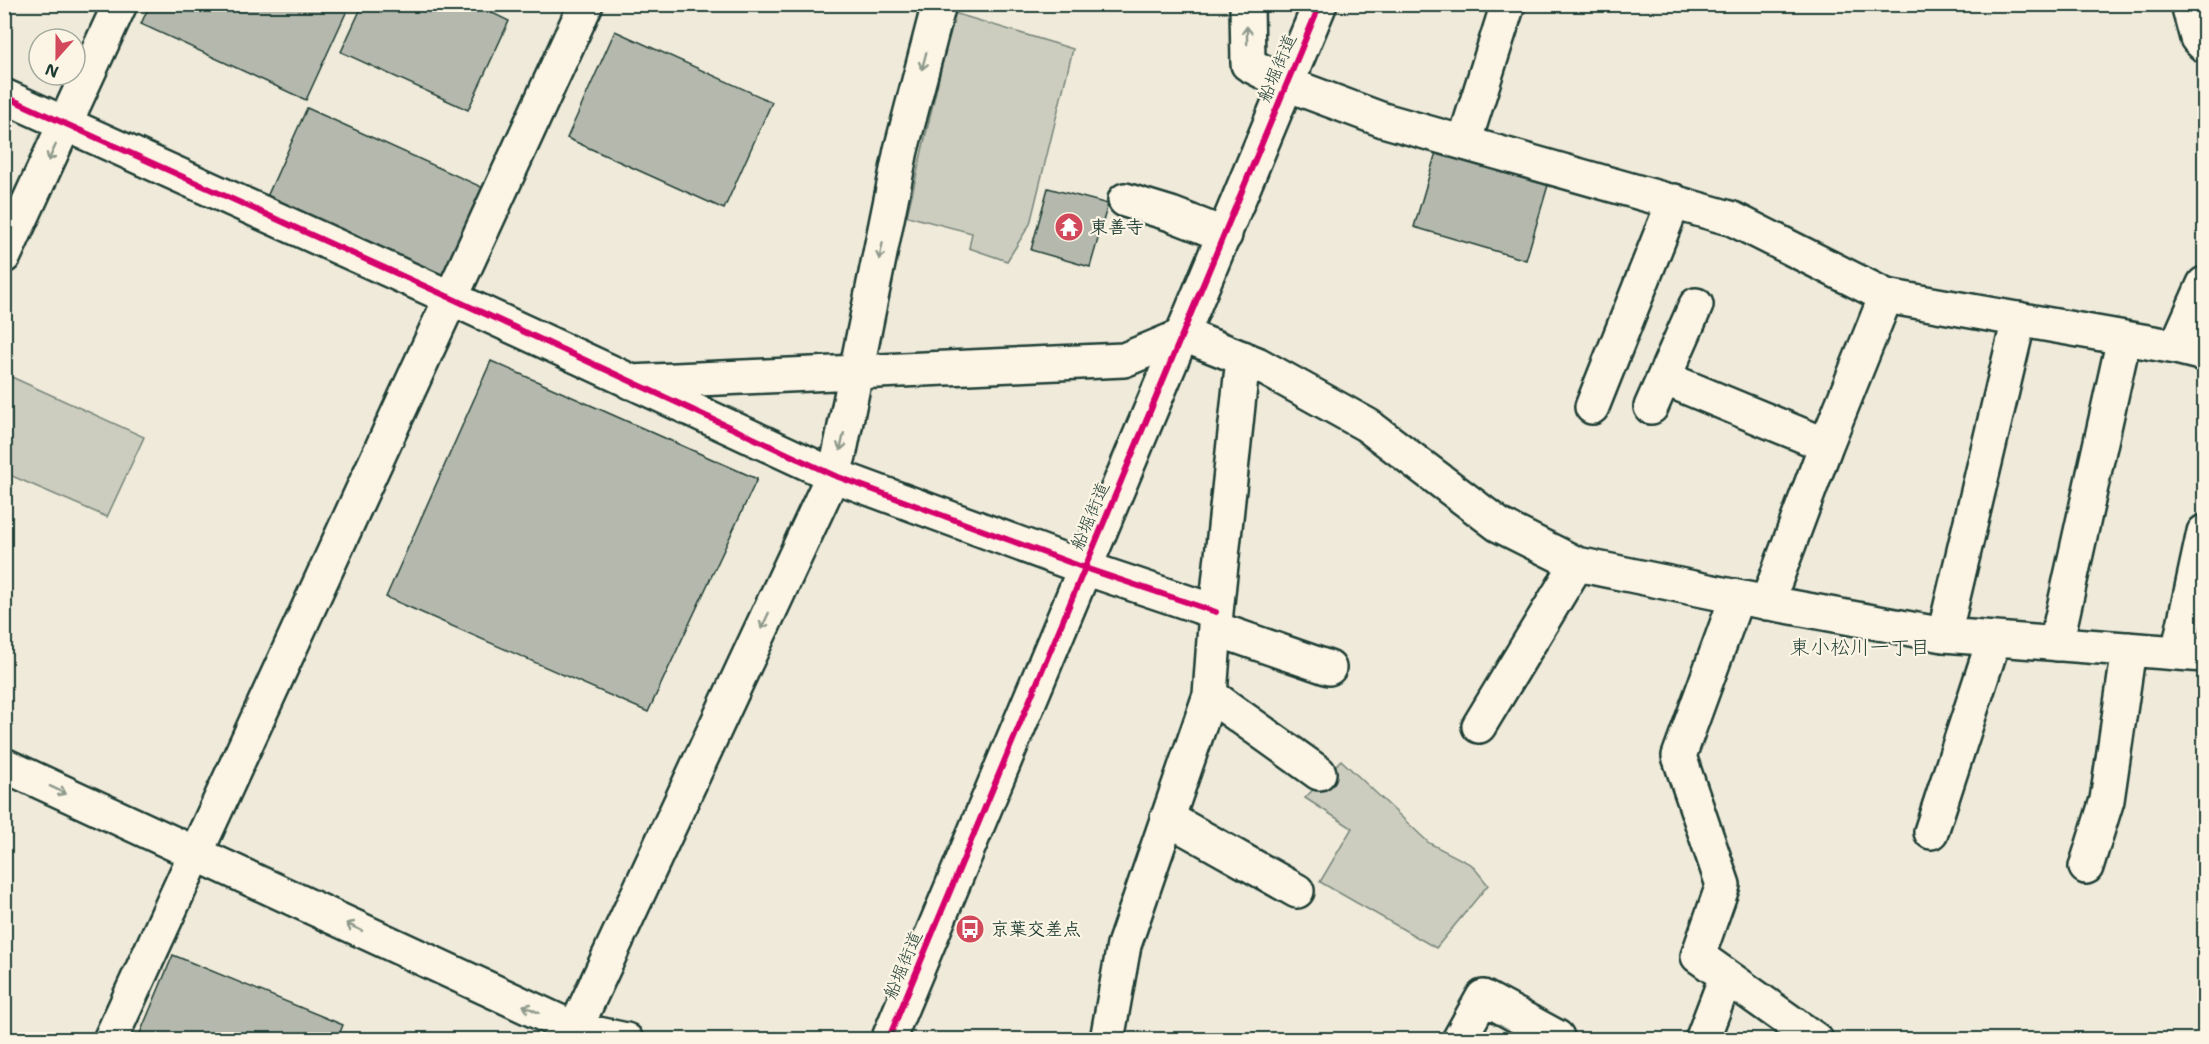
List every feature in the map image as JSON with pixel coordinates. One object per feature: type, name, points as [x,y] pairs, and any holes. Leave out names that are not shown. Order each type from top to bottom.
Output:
[{"type":"street","points":[[4,256],[120,4]]},
{"type":"street","points":[[110,1040],[586,4]]},
{"type":"street","points":[[572,1034],[833,475],[901,150],[939,4]]},
{"type":"street","points":[[1247,4],[1248,64],[1287,84],[1383,120],[1733,219],[1886,296],[2190,350],[2205,284]]},
{"type":"street","name":"船堀街道","points":[[888,1040],[1184,336],[1320,4]]},
{"type":"street","points":[[1464,143],[1508,4]]},
{"type":"street","points":[[2188,4],[2197,38],[2205,45]]},
{"type":"street","points":[[4,96],[451,298],[833,475],[1085,568],[1329,668]]},
{"type":"street","points":[[1125,200],[1171,214],[1225,235]]},
{"type":"street","points":[[1592,406],[1674,201]]},
{"type":"street","points":[[1816,1040],[1698,956],[1723,885],[1679,756],[1826,445],[1886,296]]},
{"type":"street","points":[[1696,305],[1658,392],[1826,445]]},
{"type":"street","points":[[1944,635],[2019,319]]},
{"type":"street","points":[[630,382],[1124,360],[1184,336],[1243,358],[1367,425],[1499,525],[1577,564],[1752,600],[1944,635],[2192,654],[2205,532]]},
{"type":"street","points":[[2056,644],[2124,338]]},
{"type":"street","points":[[1107,1040],[1124,945],[1210,695],[1243,358]]},
{"type":"street","points":[[1479,726],[1577,564]]},
{"type":"street","points":[[1931,832],[1994,639]]},
{"type":"street","points":[[2086,867],[2108,801],[2129,649]]},
{"type":"street","points":[[1210,695],[1319,773]]},
{"type":"street","points":[[4,765],[572,1034],[626,1040]]},
{"type":"street","points":[[1167,818],[1297,891]]},
{"type":"street","points":[[1702,1040],[1726,977]]},
{"type":"street","points":[[1459,1040],[1483,997],[1557,1037]]},
{"type":"shaded area","points":[[954,13],[1073,49],[1030,224],[1007,261],[969,248],[972,233],[907,216]]},
{"type":"shaded area","points":[[5,374],[144,437],[107,517],[5,473]]},
{"type":"shaded area","points":[[1341,760],[1429,843],[1472,865],[1488,885],[1436,948],[1320,882],[1352,828],[1305,798]]},
{"type":"building","points":[[150,4],[350,4],[306,100],[141,24]]},
{"type":"building","points":[[363,4],[474,4],[509,21],[468,110],[341,52]]},
{"type":"building","points":[[615,31],[772,102],[724,209],[567,138]]},
{"type":"building","points":[[307,108],[486,189],[445,280],[266,199]]},
{"type":"building","points":[[1439,142],[1551,175],[1526,260],[1414,227]]},
{"type":"building","points":[[1048,188],[1108,204],[1090,267],[1031,250]]},
{"type":"building","points":[[491,361],[757,479],[648,712],[386,597]]},
{"type":"building","points":[[173,955],[343,1025],[337,1040],[138,1038]]},
{"type":"cycle path","points":[[888,1040],[1320,4]]},
{"type":"cycle path","points":[[4,96],[451,298],[833,475],[1085,568],[1216,612]]},
{"type":"place","name":"東善寺","points":[[1069,227]]},
{"type":"place","name":"京葉交差点","points":[[970,929]]},
{"type":"district","name":"東小松川一丁目","points":[[1860,647]]}]
